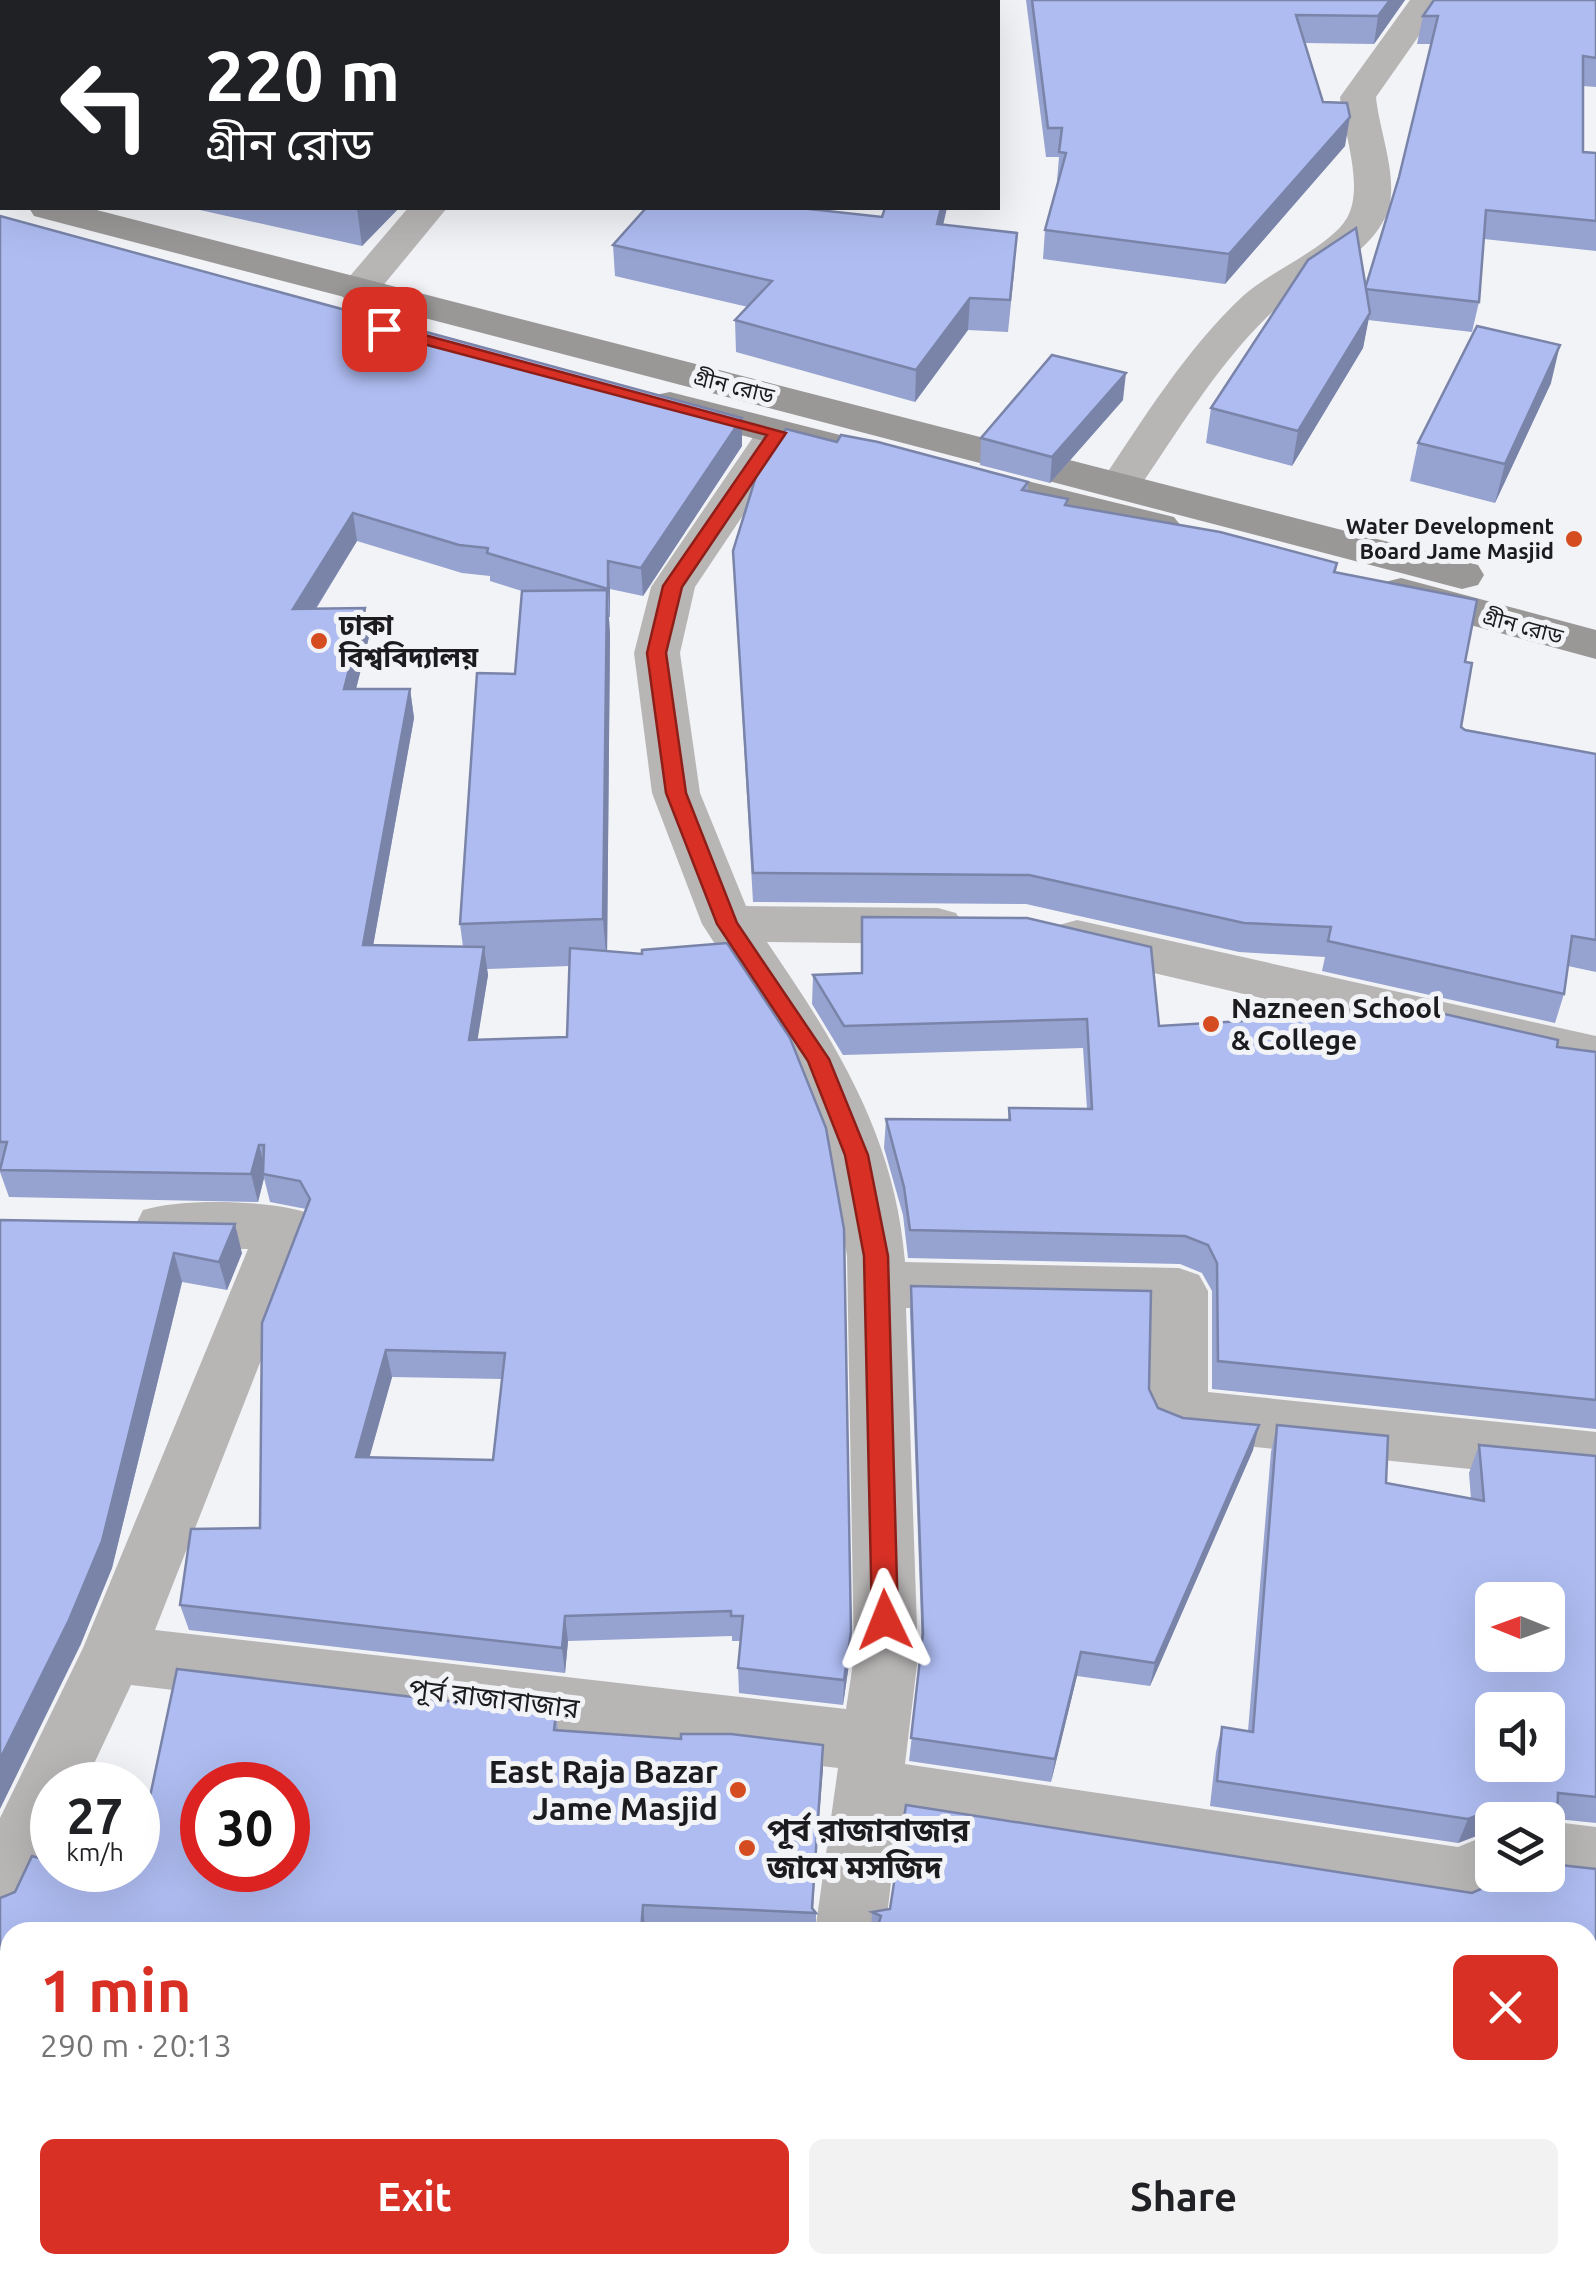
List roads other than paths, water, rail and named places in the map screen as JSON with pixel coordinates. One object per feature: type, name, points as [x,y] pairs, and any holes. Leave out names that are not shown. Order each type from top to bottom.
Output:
[{"type":"main road","name":"গ্রীন রোড","points":[[33,217],[358,291],[1596,610]]},
{"type":"main road","name":"গ্রীন রোড","points":[[33,217],[778,433],[1160,526],[1596,646]]},
{"type":"street","points":[[1120,485],[1169,413],[1268,294],[1297,269],[1336,249],[1358,228],[1371,203],[1358,97],[1426,0]]},
{"type":"street","points":[[358,291],[426,210]]},
{"type":"street","points":[[778,433],[673,586],[656,653],[676,793],[728,924],[818,1059],[857,1155],[876,1256],[886,1657],[851,1922]]},
{"type":"street","points":[[728,924],[1005,926],[1596,1056]]},
{"type":"street","points":[[0,1891],[114,1654],[285,1228],[114,1225]]},
{"type":"street","points":[[876,1284],[1179,1291],[1178,1414],[1596,1458]]},
{"type":"street","name":"পূর্ব রাজাবাজার","points":[[114,1654],[871,1765],[1462,1880],[1475,1874]]},
{"type":"street","points":[[1565,1855],[1596,1859]]},
{"type":"place","name":"Water Development Board Jame Masjid","points":[[1574,539]]},
{"type":"place","name":"ঢাকা বিশ্ববিদ্যালয়","points":[[319,641]]},
{"type":"place","name":"Nazneen School & College","points":[[1211,1024]]},
{"type":"place","name":"East Raja Bazar Jame Masjid","points":[[738,1790]]},
{"type":"place","name":"পূর্ব রাজাবাজার জামে মসজিদ","points":[[747,1848]]}]
